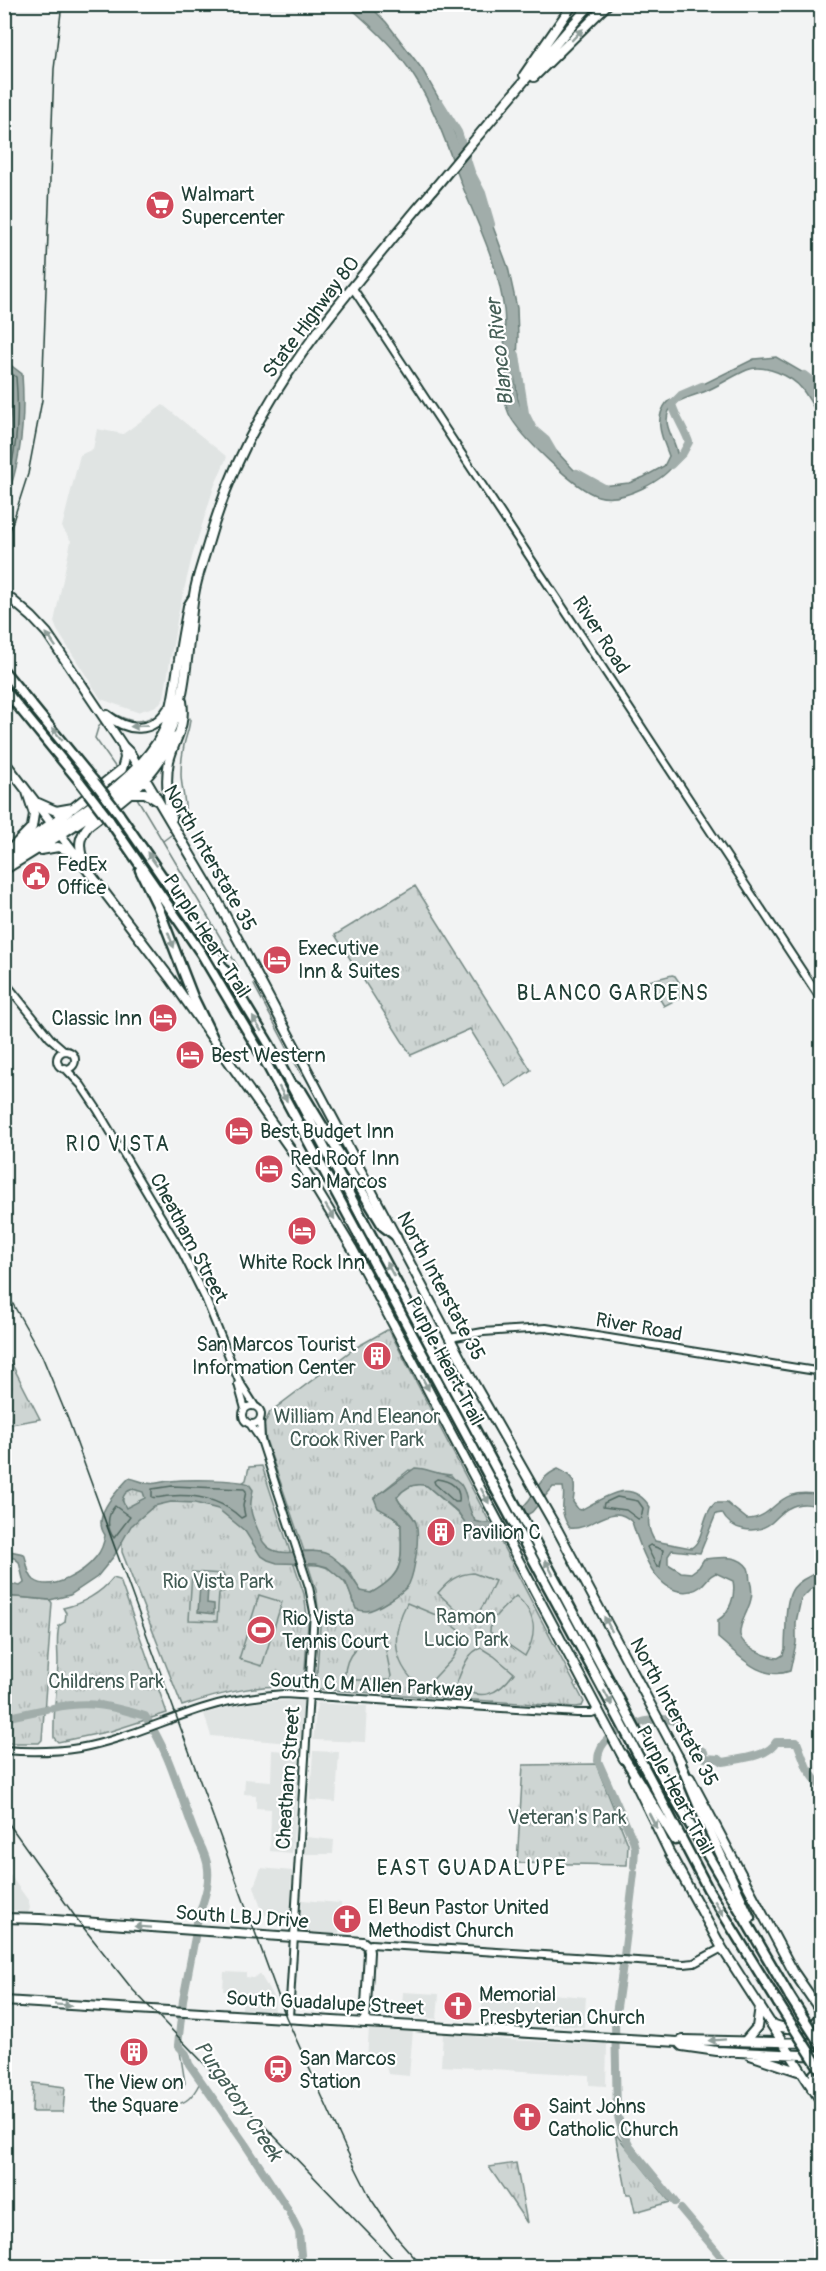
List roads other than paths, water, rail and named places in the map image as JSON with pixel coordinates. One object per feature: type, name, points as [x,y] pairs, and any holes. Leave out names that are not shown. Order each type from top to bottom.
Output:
[{"type":"highway","name":"Purple Heart Trail","points":[[4,671],[119,814],[208,943],[290,1083],[641,1740],[790,1997],[822,2045]]},
{"type":"highway","name":"Purple Heart Trail","points":[[4,689],[80,782],[130,848],[201,953],[260,1053],[617,1715],[705,1883],[822,2072]]},
{"type":"highway","points":[[130,848],[158,907],[193,997],[213,1038]]},
{"type":"highway","points":[[290,1083],[302,1092],[383,1226],[396,1236]]},
{"type":"highway","points":[[621,1753],[705,1883]]},
{"type":"highway","points":[[676,1753],[773,1968]]},
{"type":"main road","points":[[504,104],[573,4]]},
{"type":"main road","points":[[504,104],[591,4]]},
{"type":"main road","points":[[504,104],[609,4]]},
{"type":"main road","name":"State Highway 80","points":[[56,829],[142,773],[165,741],[182,698],[194,597],[211,533],[223,498],[258,421],[306,346],[504,104]]},
{"type":"main road","name":"North Interstate 35","points":[[4,593],[32,616],[47,633],[142,773],[174,826],[306,1066],[450,1338],[557,1529],[793,1971],[821,2013]]},
{"type":"main road","name":"State Highway 80","points":[[142,773],[162,732],[172,703],[188,606],[194,597]]},
{"type":"main road","points":[[176,714],[181,646]]},
{"type":"main road","points":[[174,826],[168,800],[167,778],[171,756],[182,726],[184,712],[182,698]]},
{"type":"main road","points":[[100,711],[118,724],[135,728],[145,727],[158,721],[172,703]]},
{"type":"main road","points":[[4,870],[34,851],[73,808],[122,770],[125,758],[123,746]]},
{"type":"main road","points":[[4,761],[81,859],[213,1038],[285,1140],[340,1227],[605,1720],[643,1802],[722,1948],[822,2103]]},
{"type":"main road","points":[[81,859],[79,841],[82,833],[129,794],[142,773]]},
{"type":"main road","points":[[6,860],[32,826],[34,814],[27,798],[26,788]]},
{"type":"main road","points":[[129,794],[145,793],[161,806]]},
{"type":"main road","points":[[37,802],[56,811],[73,808]]},
{"type":"main road","points":[[6,860],[22,844],[56,829]]},
{"type":"main road","points":[[34,851],[58,847],[69,850],[81,859]]},
{"type":"main road","name":"South LBJ Drive","points":[[4,1918],[40,1918],[294,1936],[360,1942],[368,1946]]},
{"type":"main road","points":[[365,2023],[368,1946]]},
{"type":"main road","name":"South Guadalupe Street","points":[[4,2001],[678,2042],[682,2040],[782,2041],[822,2045]]},
{"type":"main road","points":[[745,2041],[757,2027],[760,2006]]},
{"type":"main road","points":[[772,2024],[788,2029],[804,2028],[815,2022],[821,2013]]},
{"type":"main road","name":"South Guadalupe Street","points":[[678,2042],[682,2046],[700,2049],[822,2056]]},
{"type":"main road","points":[[746,2053],[800,2072]]},
{"type":"main road","points":[[812,2090],[811,2083],[814,2074],[822,2072]]},
{"type":"street","name":"River Road","points":[[352,287],[822,1001]]},
{"type":"street","points":[[4,981],[50,1038],[65,1051],[73,1054],[74,1062],[70,1067],[65,1068],[59,1065],[50,1038]]},
{"type":"street","points":[[57,1058],[65,1051]]},
{"type":"street","name":"Cheatham Street","points":[[74,1062],[81,1085]]},
{"type":"street","name":"Cheatham Street","points":[[65,1068],[81,1085],[182,1252],[206,1300],[239,1381],[245,1409]]},
{"type":"street","name":"River Road","points":[[450,1338],[483,1332],[546,1328],[822,1372]]},
{"type":"street","name":"Cheatham Street","points":[[239,1381],[255,1406]]},
{"type":"street","points":[[255,1406],[261,1412],[260,1419],[256,1424],[250,1424],[243,1418],[245,1409],[255,1406]]},
{"type":"street","name":"Cheatham Street","points":[[260,1419],[261,1440],[312,1601],[315,1624],[289,2017]]},
{"type":"street","name":"Cheatham Street","points":[[250,1424],[261,1440]]},
{"type":"street","name":"South C M Allen Parkway","points":[[4,1750],[46,1751],[77,1748],[106,1742],[207,1707],[248,1698],[284,1694],[577,1713],[592,1713],[599,1710]]},
{"type":"street","name":"South LBJ Drive","points":[[368,1946],[371,1944],[678,1964],[694,1963],[722,1948]]},
{"type":"water","points":[[347,5],[368,5],[386,22],[422,69],[443,106],[482,197],[508,267],[517,308],[516,384],[518,399],[525,418],[574,470],[602,486],[629,483],[664,466],[669,456],[660,429],[660,415],[667,402],[754,359],[776,357],[807,375],[821,395],[821,421],[807,396],[797,384],[777,372],[754,368],[680,401],[672,407],[667,417],[667,424],[676,448],[677,460],[663,475],[642,488],[619,496],[598,496],[576,484],[549,461],[524,435],[509,414],[503,378],[505,322],[502,294],[482,234],[430,105],[415,78],[393,48]]},
{"type":"water","points":[[4,360],[22,374],[23,390],[23,421],[19,452],[7,497],[4,494]]},
{"type":"water","points":[[415,1468],[424,1469],[449,1476],[461,1484],[475,1521],[497,1522],[512,1516],[524,1506],[544,1478],[558,1469],[568,1475],[573,1482],[573,1502],[578,1509],[581,1510],[617,1492],[634,1493],[650,1507],[649,1524],[655,1541],[691,1548],[699,1539],[707,1514],[715,1503],[727,1503],[747,1519],[765,1513],[794,1494],[821,1495],[821,1507],[805,1504],[793,1506],[765,1527],[758,1529],[737,1527],[731,1524],[722,1513],[716,1514],[700,1553],[672,1550],[668,1556],[668,1564],[681,1572],[691,1573],[704,1559],[734,1558],[744,1563],[749,1571],[752,1594],[741,1624],[740,1635],[745,1644],[768,1656],[778,1658],[783,1655],[785,1649],[788,1601],[793,1588],[804,1579],[821,1571],[821,1583],[817,1583],[801,1599],[790,1671],[769,1673],[742,1659],[718,1638],[718,1620],[726,1613],[731,1603],[734,1592],[733,1581],[716,1573],[696,1590],[678,1591],[668,1587],[651,1568],[632,1522],[624,1516],[609,1515],[578,1528],[570,1528],[563,1511],[563,1487],[553,1487],[532,1512],[496,1533],[479,1534],[470,1530],[458,1512],[427,1486],[414,1485],[403,1490],[397,1497],[412,1515],[417,1529],[416,1554],[409,1584],[383,1605],[370,1610],[356,1609],[346,1583],[327,1567],[316,1564],[277,1563],[268,1560],[260,1555],[245,1531],[218,1509],[195,1503],[171,1502],[154,1506],[131,1526],[114,1556],[97,1577],[70,1595],[50,1600],[5,1596],[5,1583],[20,1586],[24,1583],[19,1562],[14,1558],[5,1558],[5,1550],[24,1554],[31,1577],[41,1583],[50,1584],[68,1579],[91,1563],[100,1552],[104,1541],[105,1535],[101,1520],[103,1512],[112,1497],[129,1478],[150,1483],[199,1480],[249,1484],[253,1490],[251,1510],[253,1519],[262,1540],[270,1549],[278,1552],[315,1551],[331,1556],[348,1572],[361,1591],[371,1593],[391,1579],[400,1564],[401,1556],[401,1524],[398,1519],[378,1508],[374,1498]],"holes":[[[133,1489],[143,1492],[145,1498],[126,1508],[122,1500],[126,1493]]]},
{"type":"water","points":[[200,1586],[208,1588],[207,1603],[214,1604],[214,1614],[198,1612]]},
{"type":"waterway","name":"Blanco River","points":[[440,103],[458,132],[471,172],[482,193],[491,224]]},
{"type":"waterway","name":"Blanco River","points":[[516,355],[525,413],[533,429],[546,440],[553,452]]},
{"type":"waterway","name":"Blanco River","points":[[804,375],[822,389]]},
{"type":"waterway","name":"Blanco River","points":[[671,465],[683,453],[689,442],[672,404],[681,395],[702,386]]},
{"type":"waterway","name":"Blanco River","points":[[577,473],[606,489]]},
{"type":"waterway","points":[[109,714],[111,712],[136,721],[152,717]]},
{"type":"waterway","points":[[182,826],[185,807],[181,763],[190,718]]},
{"type":"waterway","points":[[102,722],[95,738],[116,768]]},
{"type":"waterway","points":[[137,798],[238,967]]},
{"type":"waterway","points":[[163,841],[171,835]]},
{"type":"waterway","points":[[254,985],[302,1076]]},
{"type":"waterway","name":"Purgatory Creek","points":[[53,1708],[89,1704],[121,1709],[145,1716],[166,1756],[207,1863],[208,1884],[196,1927]]},
{"type":"waterway","name":"Purgatory Creek","points":[[4,1718],[46,1709]]},
{"type":"waterway","points":[[634,1866],[633,1840],[598,1761],[604,1743],[627,1727],[659,1719],[676,1722],[691,1742],[704,1752],[705,1758],[719,1759],[723,1762],[760,1754],[776,1742],[797,1742],[807,1768],[822,1789]]},
{"type":"waterway","points":[[624,1956],[634,1873]]},
{"type":"waterway","name":"Purgatory Creek","points":[[195,1937],[183,2000],[178,2045],[287,2208]]},
{"type":"waterway","points":[[623,1965],[615,2021],[617,2113],[630,2147],[675,2202]]},
{"type":"waterway","points":[[176,2089],[185,2083],[179,2045]]},
{"type":"waterway","points":[[181,2103],[191,2097],[201,2080]]},
{"type":"waterway","points":[[681,2209],[729,2266]]},
{"type":"waterway","name":"Purgatory Creek","points":[[290,2214],[299,2232],[302,2266]]},
{"type":"railway","points":[[4,549],[28,474],[42,400],[54,69],[62,4]]},
{"type":"railway","points":[[4,1288],[42,1356],[68,1419],[286,2017],[371,2199],[398,2239],[422,2266]]},
{"type":"railway","points":[[4,1817],[79,1922],[133,1990],[400,2266]]},
{"type":"place","name":"Walmart Supercenter","points":[[160,205]]},
{"type":"place","name":"FedEx Office","points":[[36,876]]},
{"type":"place","name":"Executive Inn & Suites","points":[[277,960]]},
{"type":"place","name":"Classic Inn","points":[[163,1018]]},
{"type":"place","name":"Best Western","points":[[190,1055]]},
{"type":"place","name":"Best Budget Inn","points":[[239,1131]]},
{"type":"place","name":"Red Roof Inn San Marcos","points":[[269,1169]]},
{"type":"place","name":"White Rock Inn","points":[[302,1231]]},
{"type":"place","name":"San Marcos Tourist Information Center","points":[[377,1356]]},
{"type":"place","name":"Pavilion C","points":[[441,1532]]},
{"type":"place","name":"Rio Vista Tennis Court","points":[[261,1630]]},
{"type":"place","name":"El Beun Pastor United Methodist Church","points":[[347,1919]]},
{"type":"place","name":"Memorial Presbyterian Church","points":[[458,2006]]},
{"type":"place","name":"The View on the Square","points":[[134,2052]]},
{"type":"place","name":"San Marcos Station","points":[[278,2069]]},
{"type":"place","name":"Saint Johns Catholic Church","points":[[527,2117]]},
{"type":"district","name":"BLANCO GARDENS","points":[[613,993]]},
{"type":"district","name":"RIO VISTA","points":[[118,1144]]},
{"type":"district","name":"EAST GUADALUPE","points":[[472,1868]]},
{"type":"park label","name":"William And Eleanor Crook River Park","points":[[357,1428]]},
{"type":"park label","name":"Rio Vista Park","points":[[218,1581]]},
{"type":"park label","name":"Ramon Lucio Park","points":[[466,1628]]},
{"type":"park label","name":"Childrens Park","points":[[106,1681]]},
{"type":"park label","name":"Veteran's Park","points":[[567,1817]]}]
